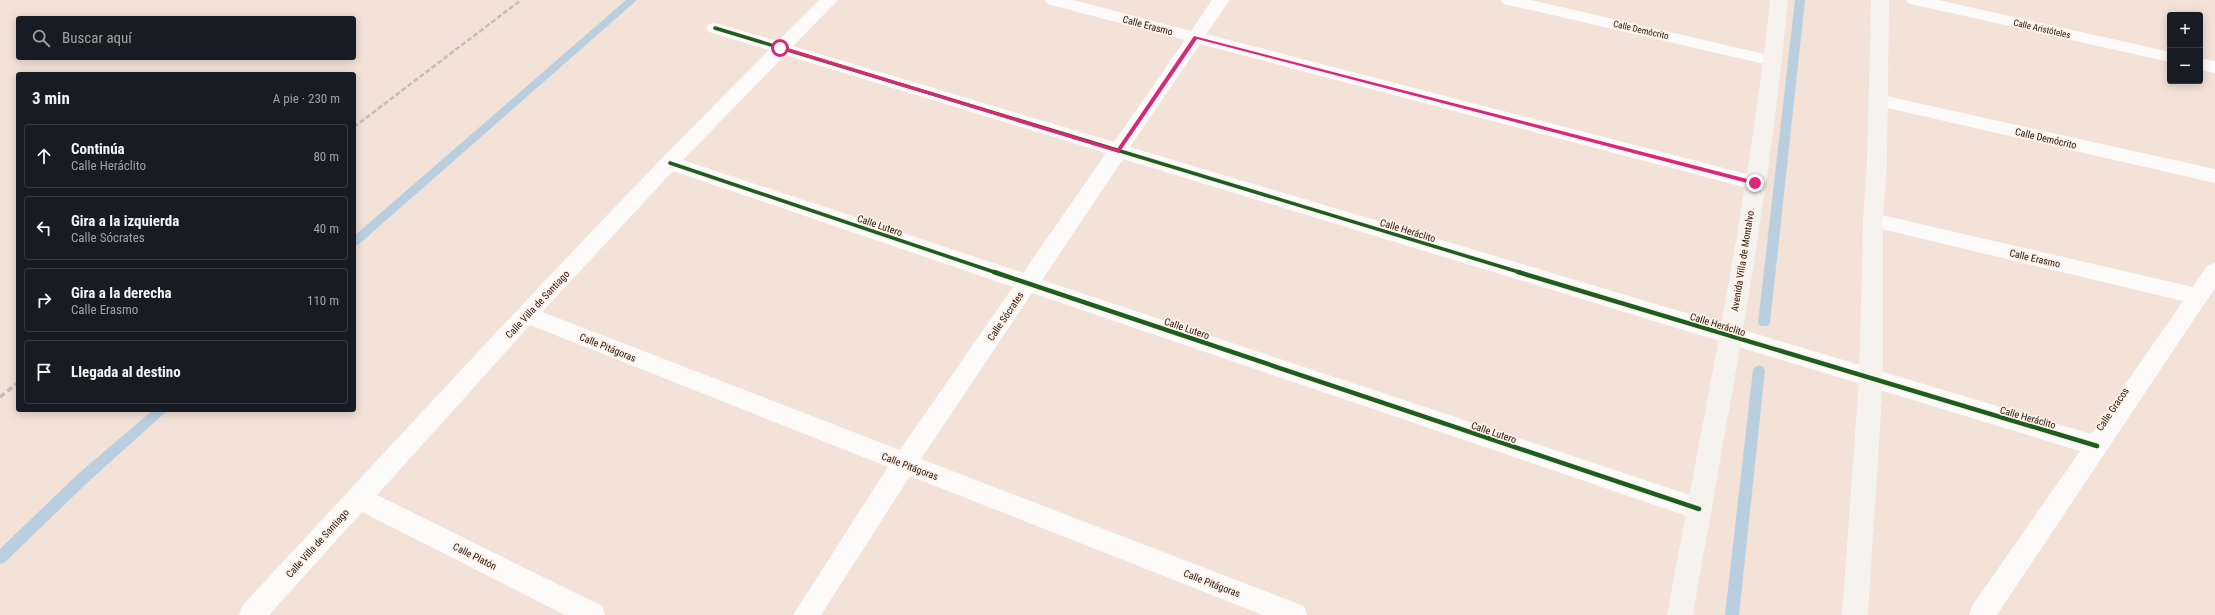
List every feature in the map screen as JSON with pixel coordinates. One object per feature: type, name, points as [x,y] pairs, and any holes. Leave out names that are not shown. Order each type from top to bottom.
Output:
[{"type":"street","name":"Calle Villa de Santiago","points":[[252,615],[526,315],[780,48],[829,0]]},
{"type":"street","name":"Calle Erasmo","points":[[1053,0],[1755,183]]},
{"type":"street","name":"Calle Sócrates","points":[[806,615],[904,464],[1221,0]]},
{"type":"street","name":"Calle Demócrito","points":[[1509,0],[1773,61]]},
{"type":"street","name":"Avenida Villa de Montalvo","points":[[1680,615],[1755,183],[1773,61],[1779,0]]},
{"type":"street","points":[[1855,615],[1871,379],[1873,220],[1877,162],[1880,0]]},
{"type":"street","name":"Calle Aristóteles","points":[[1915,0],[2167,56]]},
{"type":"street","name":"Calle Heráclito","points":[[715,28],[1871,379],[2097,446]]},
{"type":"street","points":[[2203,65],[2215,67]]},
{"type":"street","name":"Calle Demócrito","points":[[1877,100],[2215,176]]},
{"type":"street","name":"Calle Lutero","points":[[670,163],[1699,509]]},
{"type":"street","name":"Calle Erasmo","points":[[1873,220],[2198,296]]},
{"type":"street","name":"Calle Gracos","points":[[1982,615],[2215,271]]},
{"type":"street","name":"Calle Pitágoras","points":[[526,315],[904,464],[1294,615]]},
{"type":"street","name":"Calle Platón","points":[[358,498],[592,615]]},
{"type":"waterway","points":[[356,240],[632,0]]},
{"type":"waterway","points":[[1764,323],[1800,0]]},
{"type":"waterway","points":[[1732,615],[1759,370]]},
{"type":"waterway","points":[[0,558],[83,478],[160,412]]},
{"type":"railway","points":[[356,125],[521,0]]},
{"type":"railway","points":[[0,397],[16,385]]},
{"type":"cycle path","points":[[715,28],[1729,336],[2097,446]]},
{"type":"cycle path","points":[[670,163],[1699,509]]},
{"type":"route","points":[[780,48],[1119,151],[1196,37],[1755,183]]}]
